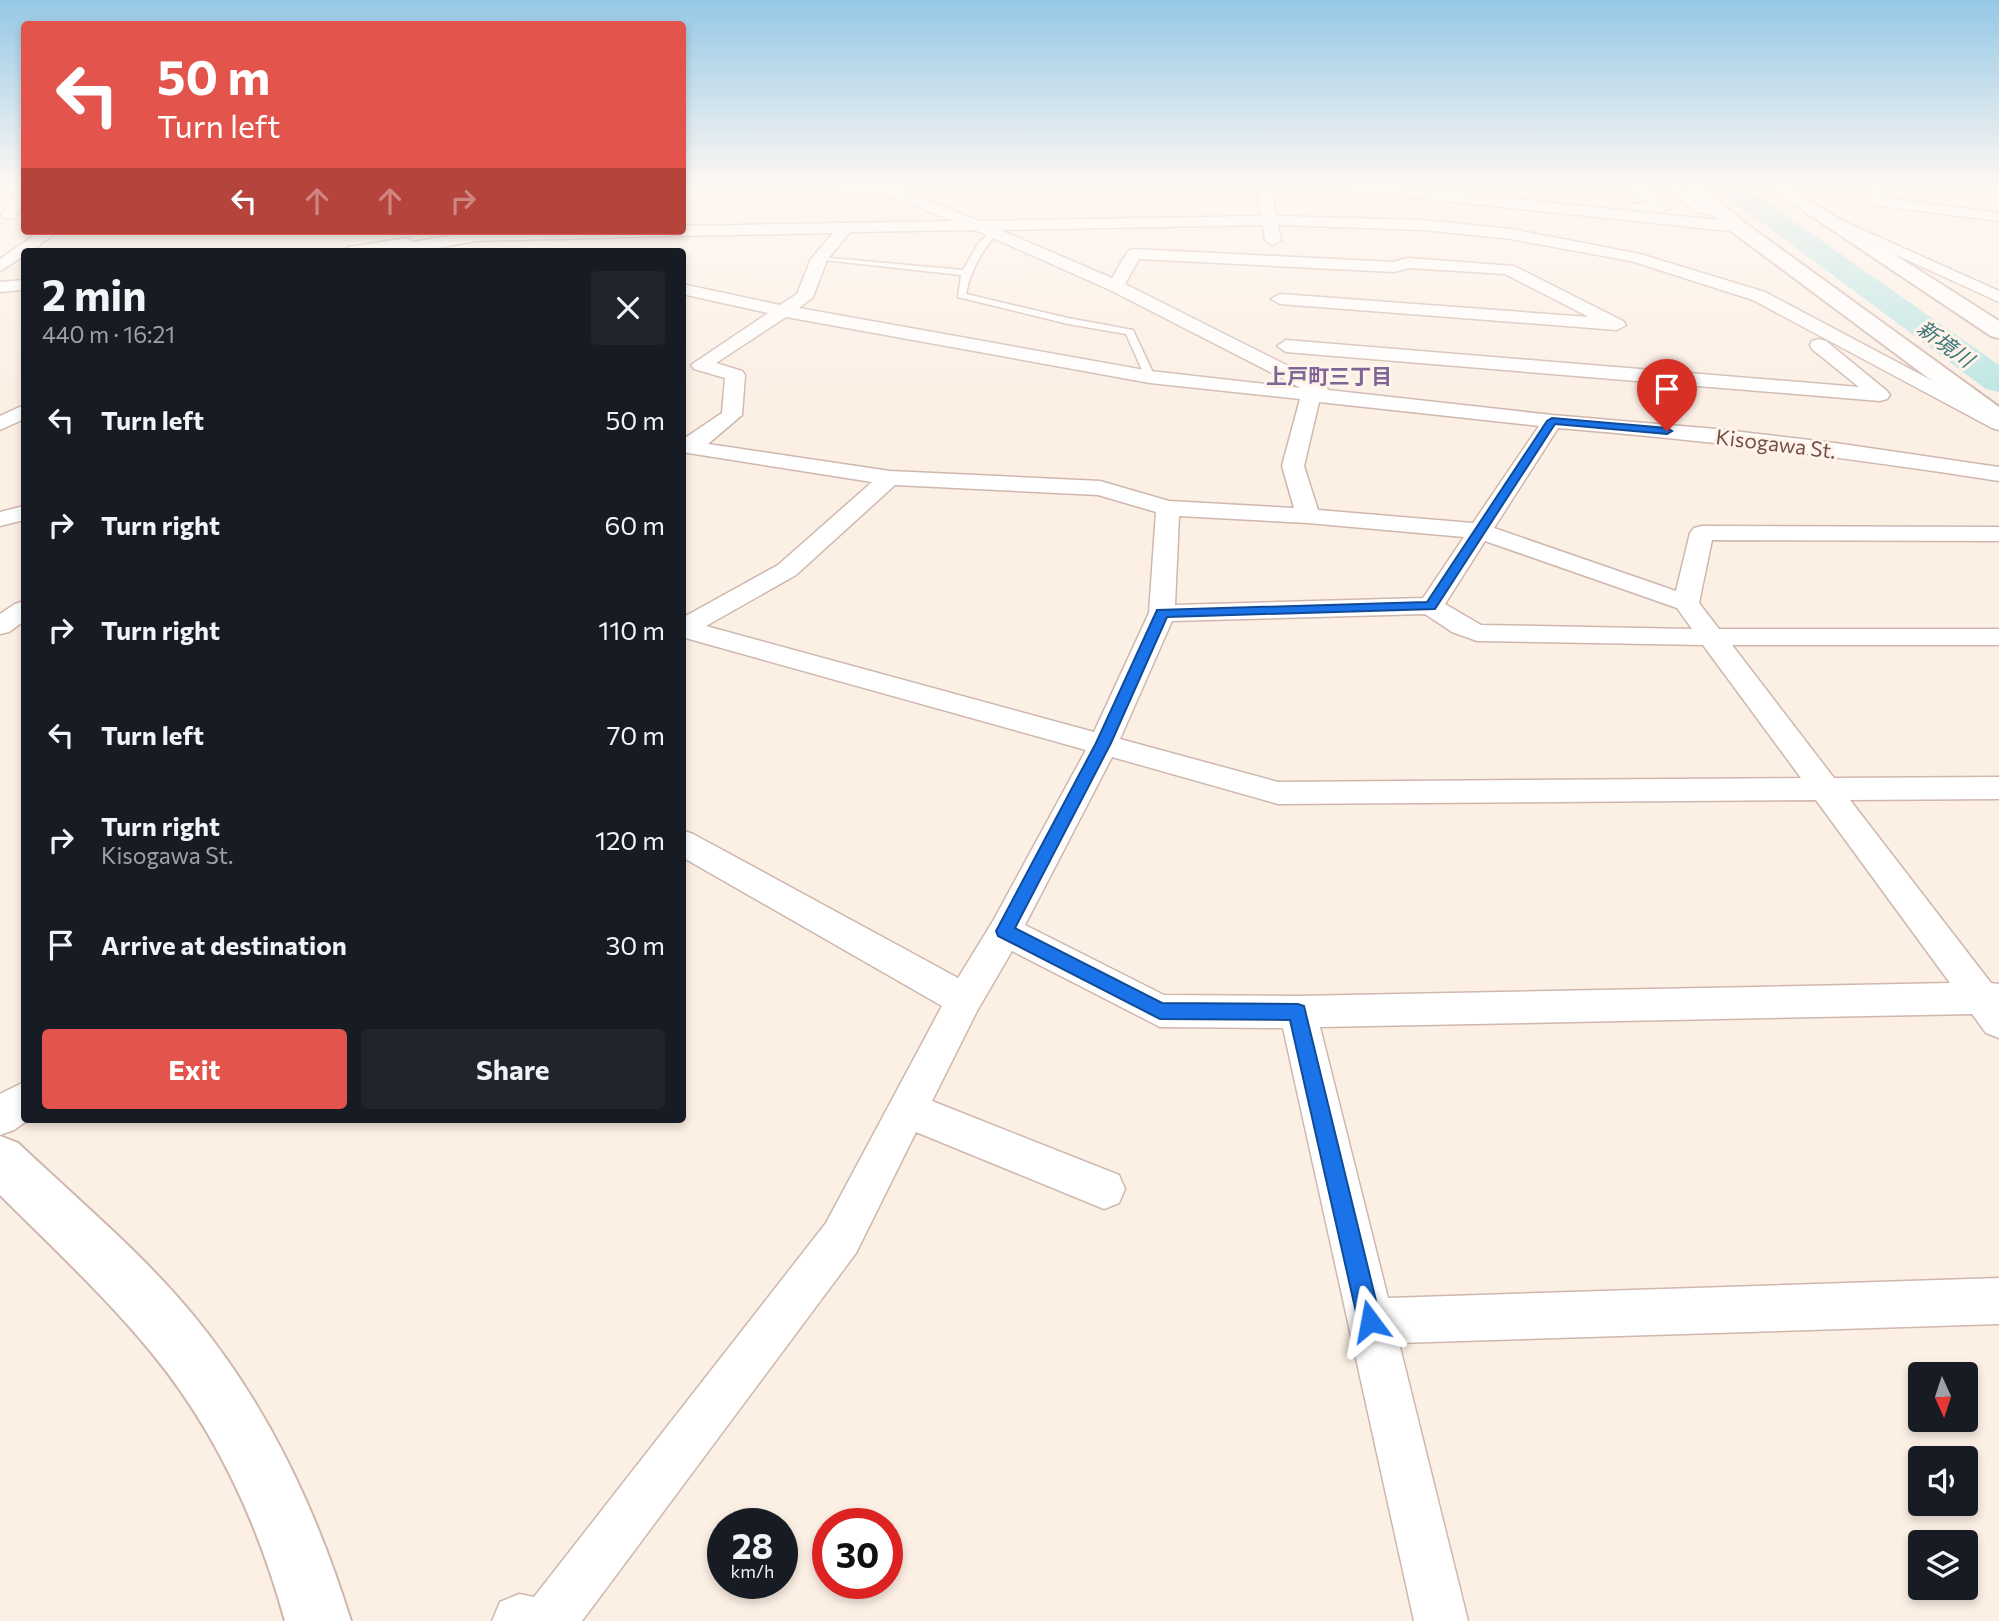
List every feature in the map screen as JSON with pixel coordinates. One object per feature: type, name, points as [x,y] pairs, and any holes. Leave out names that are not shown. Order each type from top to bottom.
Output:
[{"type":"street","points":[[687,446],[732,415],[734,375],[701,365],[804,297],[819,259]]},
{"type":"street","points":[[1053,259],[1116,286],[1289,373],[1322,396],[1293,466],[1308,516]]},
{"type":"street","points":[[1116,286],[1131,259]]},
{"type":"street","points":[[1159,259],[1278,281],[1617,326],[1508,270],[1408,263],[1278,281]]},
{"type":"street","points":[[1275,259],[1289,373]]},
{"type":"street","points":[[1639,259],[1759,296],[1999,422]]},
{"type":"street","points":[[1780,259],[1999,422]]},
{"type":"street","points":[[1885,259],[1999,331]]},
{"type":"street","points":[[1913,259],[1999,297]]},
{"type":"street","points":[[0,287],[21,285]]},
{"type":"street","name":"Kisogawa St.","points":[[686,290],[784,311],[1150,377],[1835,449],[1999,474]]},
{"type":"street","points":[[1285,334],[1880,395],[1759,296]]},
{"type":"street","points":[[0,424],[21,414]]},
{"type":"street","points":[[1431,606],[1552,421]]},
{"type":"street","points":[[687,446],[890,478],[1100,488],[1168,508],[1308,516],[1478,531],[1686,603],[1993,1006]]},
{"type":"street","points":[[686,626],[787,570],[890,478]]},
{"type":"street","points":[[549,1621],[841,1238],[964,1000],[1004,931],[1104,743],[1162,613],[1168,508]]},
{"type":"street","points":[[0,519],[21,514]]},
{"type":"street","points":[[1686,603],[1702,533],[1999,534]]},
{"type":"street","points":[[1162,613],[1431,606],[1461,626],[1478,633],[1711,637],[1999,636]]},
{"type":"street","points":[[0,626],[21,611]]},
{"type":"street","points":[[686,629],[1278,793],[1999,788]]},
{"type":"street","points":[[686,844],[964,1000]]},
{"type":"street","points":[[1004,931],[1160,1011],[1993,1006]]},
{"type":"street","points":[[1298,1012],[1441,1621]]},
{"type":"street","points":[[0,1118],[21,1102]]},
{"type":"street","points":[[907,1110],[1104,1189]]},
{"type":"street","points":[[0,1160],[141,1299],[188,1354],[232,1417],[271,1490],[305,1573],[318,1621]]},
{"type":"street","points":[[1370,1321],[1999,1301]]},
{"type":"street","points":[[519,1621],[527,1621]]},
{"type":"lane","points":[[819,259],[966,272]]},
{"type":"lane","points":[[974,259],[966,272],[961,295],[1068,321],[1129,332],[1150,377]]},
{"type":"waterway","name":"新境川","points":[[1828,259],[1999,381]]},
{"type":"district","name":"上戸町三丁目","points":[[1329,375]]},
{"type":"route","points":[[1370,1321],[1298,1012],[1160,1011],[1004,931],[1104,743],[1162,613],[1431,606],[1552,421],[1667,431]]}]
